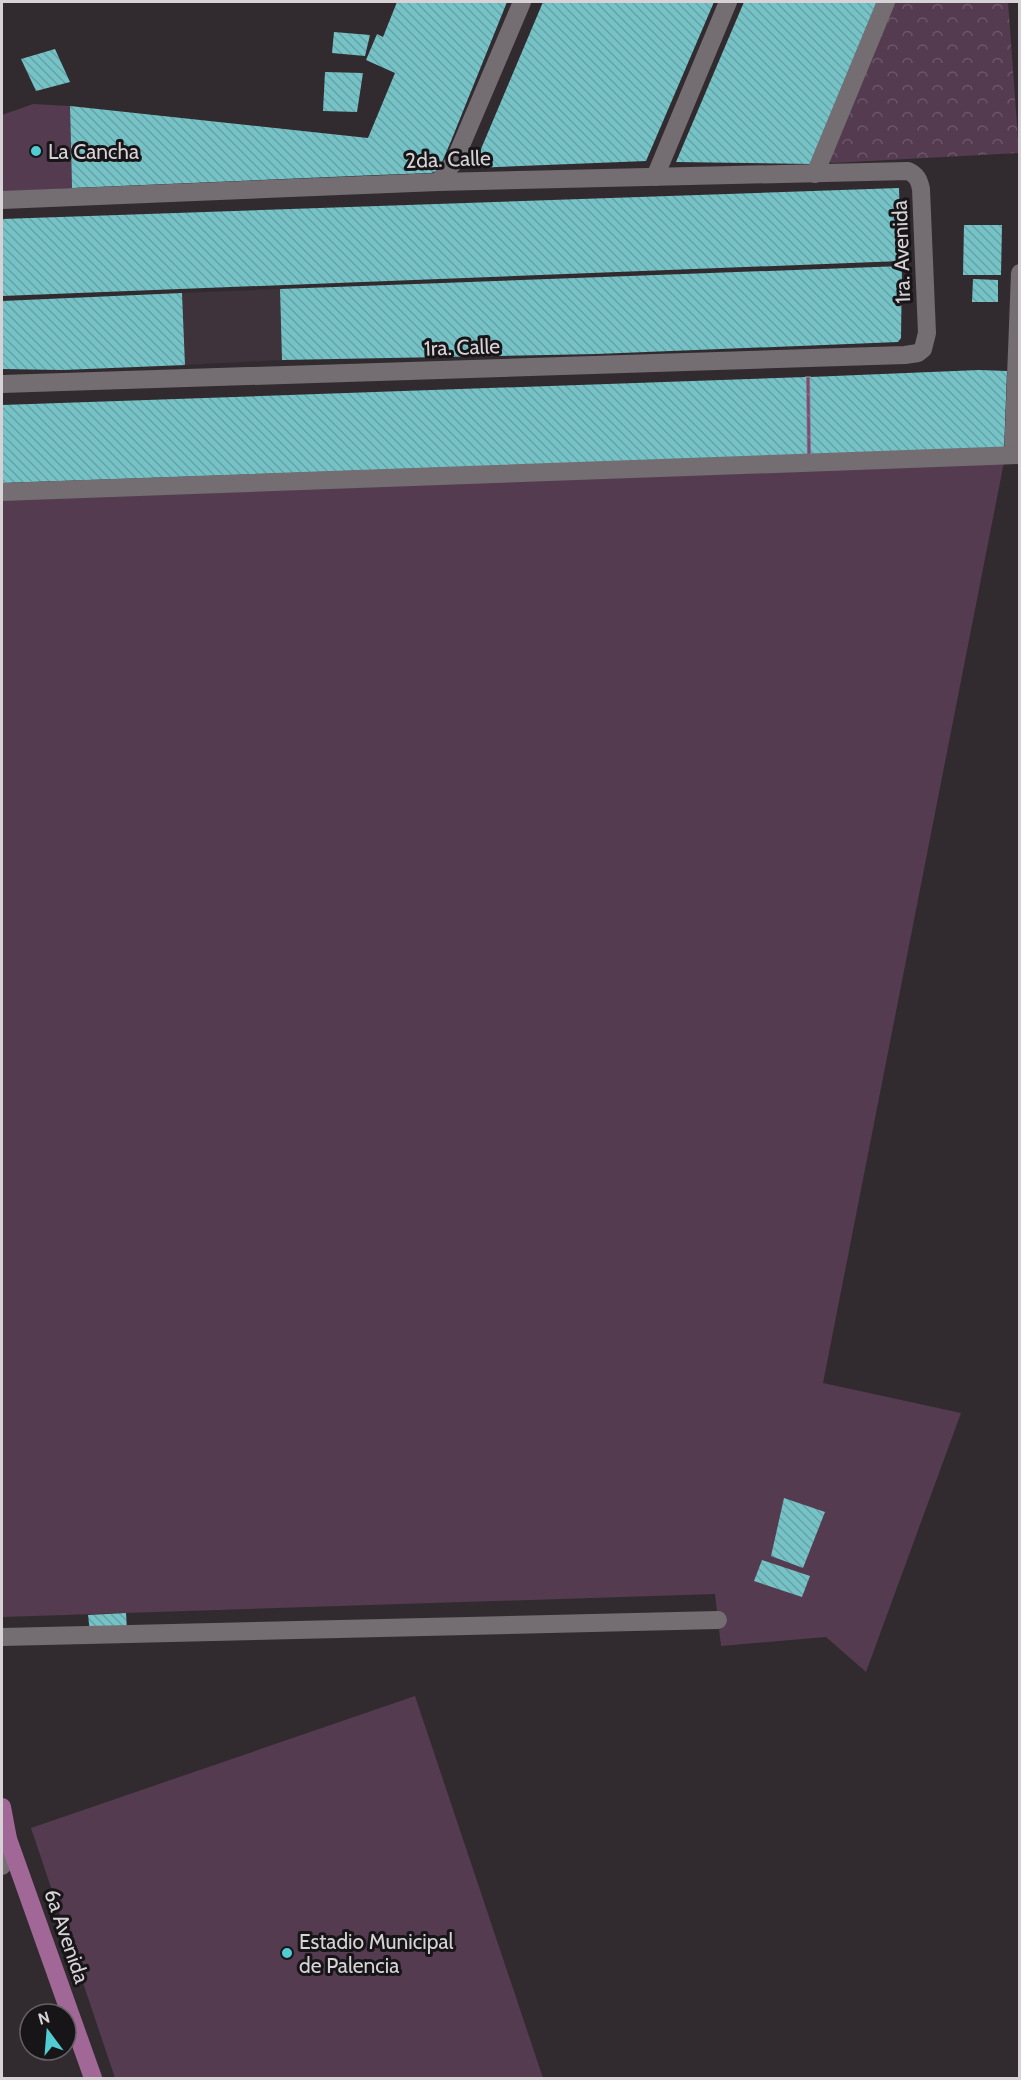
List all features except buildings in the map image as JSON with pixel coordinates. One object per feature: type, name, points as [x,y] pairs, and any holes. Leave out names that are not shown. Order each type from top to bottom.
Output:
[{"type":"main road","name":"6a Avenida","points":[[2,1807],[8,1839],[93,2079]]},
{"type":"street","points":[[438,182],[454,162],[522,2]]},
{"type":"street","points":[[655,177],[728,2]]},
{"type":"street","points":[[814,174],[886,2]]},
{"type":"street","name":"2da. Calle","points":[[2,200],[438,182],[896,171]]},
{"type":"street","name":"1ra. Avenida","points":[[896,171],[908,171],[915,174],[921,189],[927,333],[923,349]]},
{"type":"street","points":[[2,492],[1016,455],[1020,273]]},
{"type":"street","name":"1ra. Calle","points":[[2,384],[905,356],[918,353],[923,349]]},
{"type":"street","points":[[2,1637],[718,1620]]},
{"type":"street","points":[[2,1866],[8,1839]]},
{"type":"shaded area","points":[[280,289],[282,360],[185,365],[182,293]]},
{"type":"green space","points":[[892,2],[1008,2],[1019,153],[829,162]]},
{"type":"green space","name":"La Cancha","points":[[33,104],[70,106],[72,188],[2,192],[2,115]]},
{"type":"green space","points":[[1004,462],[823,1383],[961,1413],[866,1672],[826,1637],[721,1646],[715,1594],[2,1617],[2,497]]},
{"type":"green space","name":"Estadio Municipal de Palencia","points":[[415,1696],[543,2078],[115,2078],[31,1828]]},
{"type":"water","points":[[806,377],[810,377],[811,455],[807,455]]},
{"type":"place","name":"La Cancha","points":[[36,151]]},
{"type":"place","name":"Estadio Municipal de Palencia","points":[[287,1953]]}]
